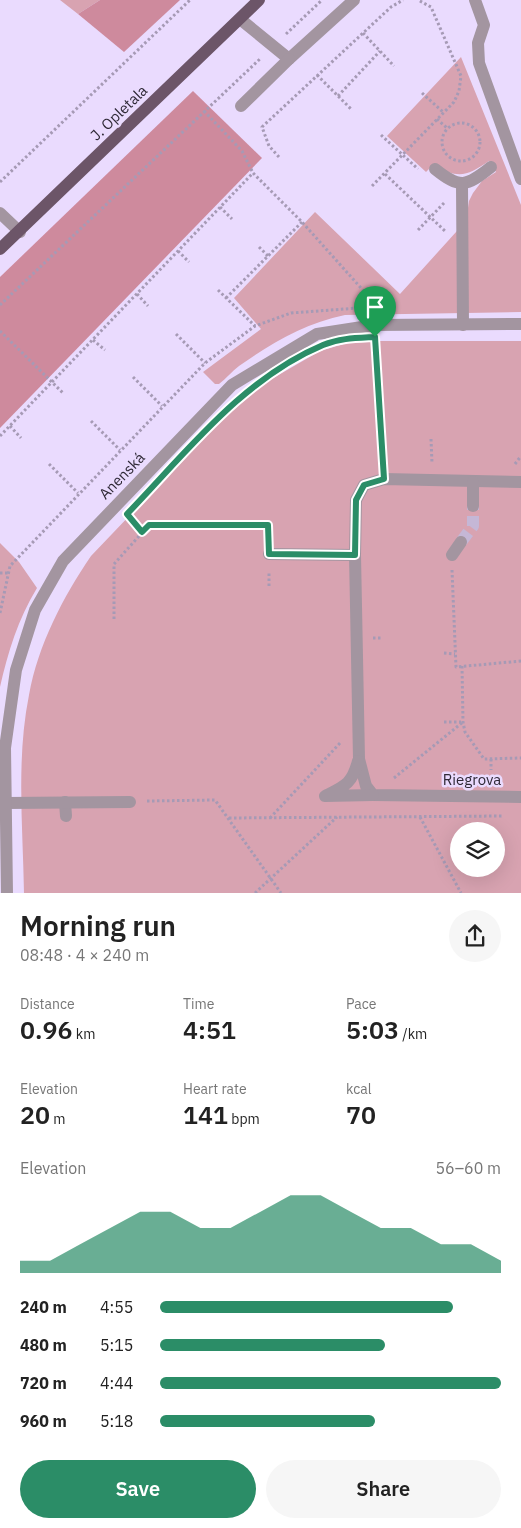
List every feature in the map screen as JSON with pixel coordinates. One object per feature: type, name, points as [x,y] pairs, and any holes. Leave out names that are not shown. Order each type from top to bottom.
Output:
[{"type":"main road","name":"J. Opletala","points":[[0,249],[20,232],[259,0]]},
{"type":"street","points":[[241,106],[354,0]]},
{"type":"street","points":[[475,0],[484,25],[478,43],[478,63],[521,178]]},
{"type":"street","points":[[240,19],[289,59]]},
{"type":"street","points":[[435,169],[451,182],[462,185],[473,182],[491,167]]},
{"type":"street","points":[[462,185],[463,325]]},
{"type":"street","points":[[0,213],[20,232]]},
{"type":"street","name":"Anenská","points":[[7,893],[6,803],[2,748],[16,670],[34,610],[63,561],[232,385],[317,334],[375,325],[521,324]]},
{"type":"street","points":[[373,795],[366,786],[359,759],[355,555],[356,500],[364,485],[384,479],[521,482]]},
{"type":"street","points":[[473,482],[473,506]]},
{"type":"street","points":[[452,560],[461,542]]},
{"type":"street","points":[[269,554],[355,555]]},
{"type":"street","name":"Riegrova","points":[[359,759],[354,777],[342,787],[325,796],[521,796]]},
{"type":"street","points":[[65,802],[66,816]]},
{"type":"street","points":[[6,803],[130,802]]},
{"type":"path","points":[[0,182],[190,0]]},
{"type":"path","points":[[0,305],[322,0]]},
{"type":"path","points":[[278,157],[269,146],[262,127],[391,7],[403,0]]},
{"type":"path","points":[[418,0],[431,7]]},
{"type":"path","points":[[372,186],[454,102],[459,91],[461,76],[428,0]]},
{"type":"path","points":[[363,33],[394,66]]},
{"type":"path","points":[[338,96],[380,51]]},
{"type":"path","points":[[317,75],[351,109]]},
{"type":"path","points":[[422,93],[443,112]]},
{"type":"path","points":[[204,111],[242,151],[253,173],[302,222],[378,307]]},
{"type":"path","points":[[436,119],[447,128]]},
{"type":"path","points":[[460,122],[474,127],[481,140],[476,155],[463,162],[448,157],[441,144],[447,128],[460,122]]},
{"type":"path","points":[[0,436],[253,173]]},
{"type":"path","points":[[220,208],[232,219]]},
{"type":"path","points":[[226,298],[302,222]]},
{"type":"path","points":[[259,247],[268,256]]},
{"type":"path","points":[[178,251],[189,262]]},
{"type":"path","points":[[218,290],[255,326]]},
{"type":"path","points":[[137,294],[148,306]]},
{"type":"path","points":[[375,325],[384,479]]},
{"type":"path","points":[[0,331],[63,393]]},
{"type":"path","points":[[176,334],[205,363]]},
{"type":"path","points":[[93,340],[105,350]]},
{"type":"path","points":[[133,377],[162,406]]},
{"type":"path","points":[[91,421],[120,450]]},
{"type":"path","points":[[10,426],[21,438]]},
{"type":"path","points":[[431,439],[434,481]]},
{"type":"path","points":[[49,464],[78,493]]},
{"type":"path","points":[[127,514],[142,532]]},
{"type":"path","points":[[114,619],[114,564],[149,525],[268,525],[268,586]]},
{"type":"path","points":[[452,560],[456,666],[521,660]]},
{"type":"path","points":[[0,573],[8,573]]},
{"type":"path","points":[[444,653],[455,654]]},
{"type":"path","points":[[462,666],[462,722],[465,732],[484,758],[521,758]]},
{"type":"path","points":[[444,722],[462,722]]},
{"type":"path","points":[[373,795],[462,722]]},
{"type":"path","points":[[270,818],[359,723]]},
{"type":"path","points":[[491,758],[491,770]]},
{"type":"path","points":[[400,796],[420,817],[461,893]]},
{"type":"path","points":[[130,802],[215,800],[281,893]]},
{"type":"path","points":[[255,893],[336,817],[343,813]]},
{"type":"path","points":[[229,818],[512,816]]},
{"type":"shaded area","points":[[60,0],[100,0],[78,14]]},
{"type":"shaded area","points":[[100,0],[180,0],[124,52],[78,14]]},
{"type":"shaded area","points":[[461,57],[521,205],[521,312],[345,315],[316,323],[289,335],[239,366],[219,384],[215,384],[203,372],[261,329],[234,298],[315,212],[400,294],[466,221],[469,201],[473,193],[482,181],[496,172],[489,161],[468,173],[456,174],[434,164],[426,172],[387,136]]},
{"type":"shaded area","points":[[193,91],[262,158],[0,428],[0,277]]},
{"type":"shaded area","points":[[372,341],[521,341],[521,893],[24,893],[21,769],[25,719],[33,676],[45,640],[61,605],[91,556],[237,403],[268,381],[320,351],[347,343]]},
{"type":"shaded area","points":[[0,543],[19,562],[37,588],[14,636],[0,687]]},
{"type":"tunnel","points":[[461,542],[473,526],[473,506]]},
{"type":"route","points":[[375,337],[384,479],[364,485],[356,500],[355,555],[269,554],[268,525],[149,525],[142,532],[127,514],[234,403],[275,371],[323,345],[346,339],[375,337]]}]
